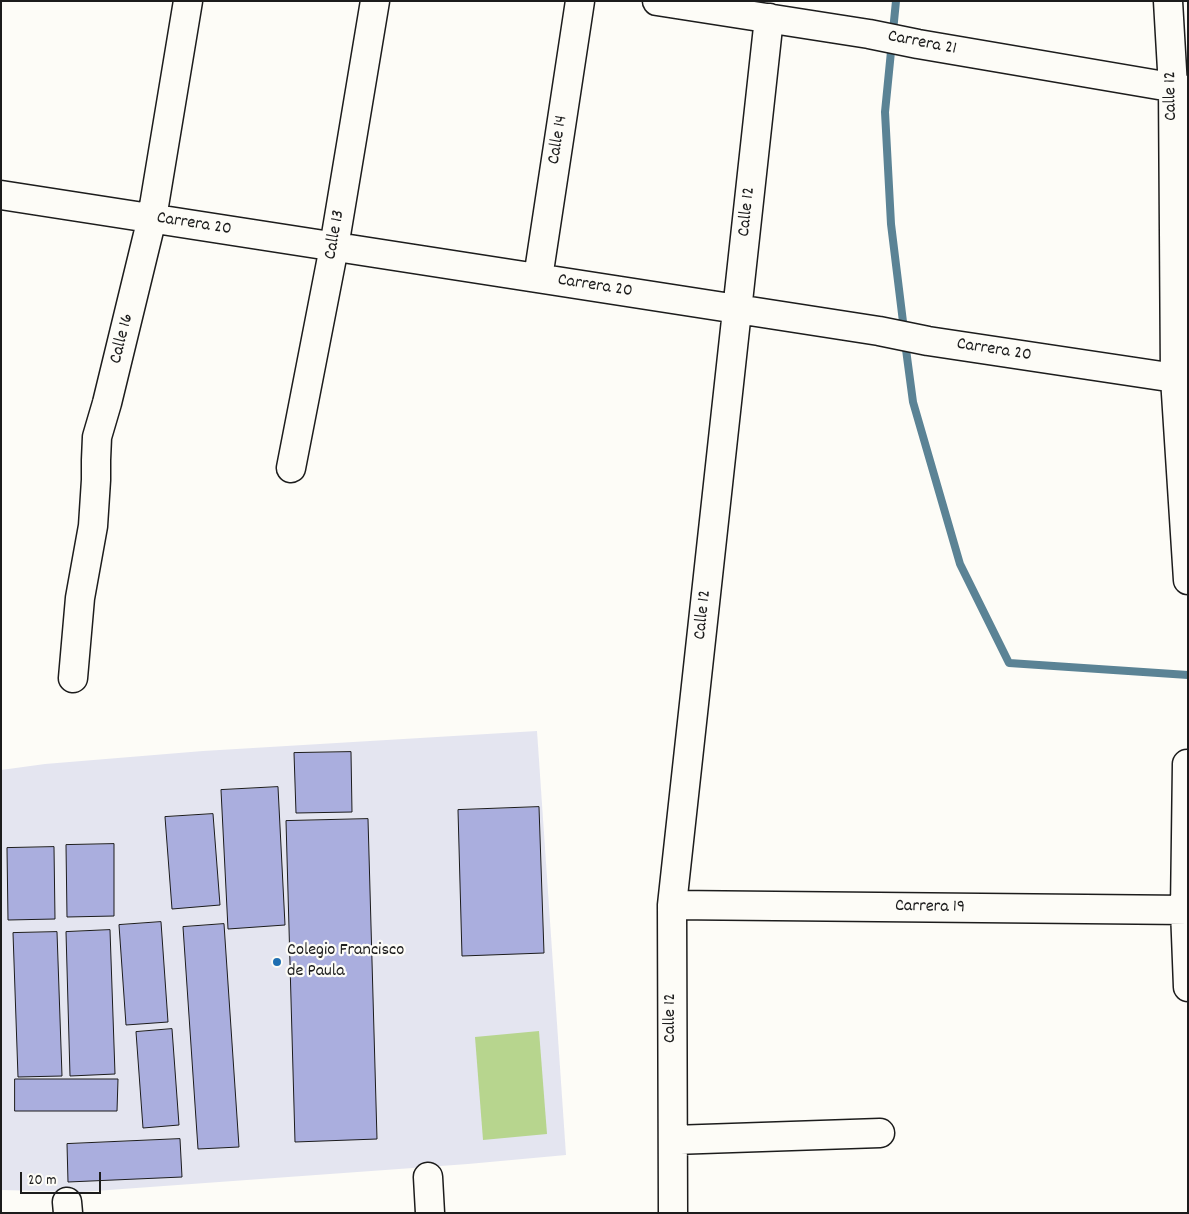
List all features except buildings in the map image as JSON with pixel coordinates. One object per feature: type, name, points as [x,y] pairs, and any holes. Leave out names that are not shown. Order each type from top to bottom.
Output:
[{"type":"street","name":"Calle 16","points":[[73,678],[80,598],[93,526],[98,436],[152,218],[188,1]]},
{"type":"street","name":"Calle 13","points":[[291,468],[334,247],[375,1]]},
{"type":"street","name":"Calle 14","points":[[538,278],[580,1]]},
{"type":"street","name":"Carrera 21","points":[[657,1],[869,34],[1180,89]]},
{"type":"street","name":"Calle 12","points":[[1168,1],[1180,89],[1181,379],[1188,580]]},
{"type":"street","name":"Calle 12","points":[[673,1213],[672,905],[770,18]]},
{"type":"street","name":"Carrera 20","points":[[1,195],[1181,379]]},
{"type":"street","points":[[1187,764],[1186,910],[1188,987]]},
{"type":"street","name":"Carrera 19","points":[[672,905],[1186,910]]},
{"type":"street","points":[[673,1140],[880,1133]]},
{"type":"street","points":[[428,1177],[430,1213]]},
{"type":"shaded area","name":"Colegio Francisco de Paula","points":[[537,731],[566,1155],[468,1164],[81,1192],[1,1190],[1,770],[45,764],[203,751]]},
{"type":"green space","points":[[539,1031],[547,1134],[483,1140],[475,1037]]},
{"type":"waterway","points":[[896,1],[885,112],[891,224],[904,330]]},
{"type":"waterway","points":[[905,342],[913,402],[960,564],[1009,663],[1188,675]]},
{"type":"place","name":"Colegio Francisco de Paula","points":[[277,962]]}]
